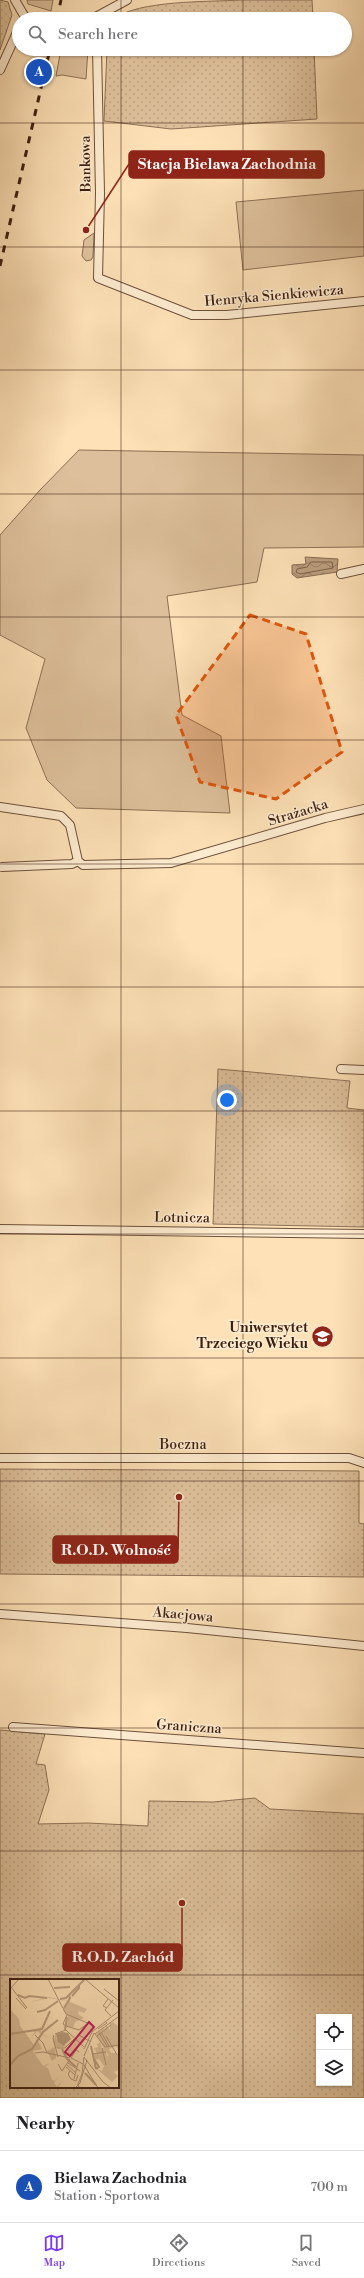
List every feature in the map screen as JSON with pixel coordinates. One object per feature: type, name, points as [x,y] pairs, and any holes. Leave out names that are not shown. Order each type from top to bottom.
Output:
[{"type":"street","points":[[15,0],[22,12]]},
{"type":"street","points":[[105,12],[127,0]]},
{"type":"street","points":[[0,70],[12,43]]},
{"type":"street","name":"Bankowa","points":[[97,56],[100,188],[98,278]]},
{"type":"street","name":"Henryka Sienkiewicza","points":[[98,278],[192,315],[227,316],[364,301]]},
{"type":"street","points":[[341,574],[364,570]]},
{"type":"street","points":[[0,807],[61,816],[70,825],[78,862]]},
{"type":"street","name":"Strażacka","points":[[2,867],[72,864],[78,862],[83,865],[171,863],[240,844],[324,818],[364,809]]},
{"type":"street","points":[[341,1069],[364,1070]]},
{"type":"street","name":"Lotnicza","points":[[0,1229],[364,1234]]},
{"type":"street","name":"Boczna","points":[[0,1458],[349,1458],[364,1463]]},
{"type":"street","name":"Akacjowa","points":[[0,1614],[188,1628],[364,1646]]},
{"type":"street","name":"Graniczna","points":[[13,1727],[364,1753]]},
{"type":"highlighted area","points":[[250,615],[306,634],[342,752],[276,799],[200,782],[176,715]]},
{"type":"shaded area","points":[[0,0],[8,2],[12,15],[0,50]]},
{"type":"shaded area","points":[[27,0],[53,0],[51,11],[28,4]]},
{"type":"shaded area","points":[[312,0],[313,12],[128,12],[156,5],[193,2]]},
{"type":"shaded area","points":[[60,56],[88,56],[86,79],[62,75],[56,76]]},
{"type":"shaded area","points":[[107,56],[314,56],[317,119],[171,129],[104,121]]},
{"type":"shaded area","points":[[364,190],[364,256],[243,270],[236,202]]},
{"type":"shaded area","points":[[94,233],[93,257],[91,260],[86,261],[82,256],[84,240]]},
{"type":"shaded area","points":[[79,450],[364,455],[364,547],[264,548],[257,582],[167,596],[182,715],[221,736],[230,813],[76,808],[47,780],[26,728],[45,659],[0,635],[0,535],[40,490]]},
{"type":"shaded area","points":[[218,1069],[350,1081],[347,1108],[364,1110],[364,1227],[213,1224]]},
{"type":"shaded area","points":[[0,1469],[359,1471],[359,1523],[364,1524],[364,1577],[0,1574]]},
{"type":"shaded area","points":[[0,1730],[45,1734],[36,1764],[45,1765],[49,1790],[38,1824],[88,1823],[148,1826],[149,1801],[213,1802],[255,1798],[270,1809],[364,1814],[364,2098],[0,2098]]},
{"type":"water","points":[[305,557],[338,559],[337,572],[297,578],[292,574],[292,565],[306,564]]},
{"type":"railway","points":[[58,12],[61,0]]},
{"type":"railway","points":[[0,266],[48,56]]},
{"type":"place","name":"Bielawa Zachodnia","points":[[39,72]]},
{"type":"place","name":"Stacja Bielawa Zachodnia","points":[[86,230]]},
{"type":"place","name":"Uniwersytet Trzeciego Wieku","points":[[323,1336]]},
{"type":"place","name":"R.O.D. Wolność","points":[[179,1497]]},
{"type":"place","name":"R.O.D. Zachód","points":[[182,1903]]}]
